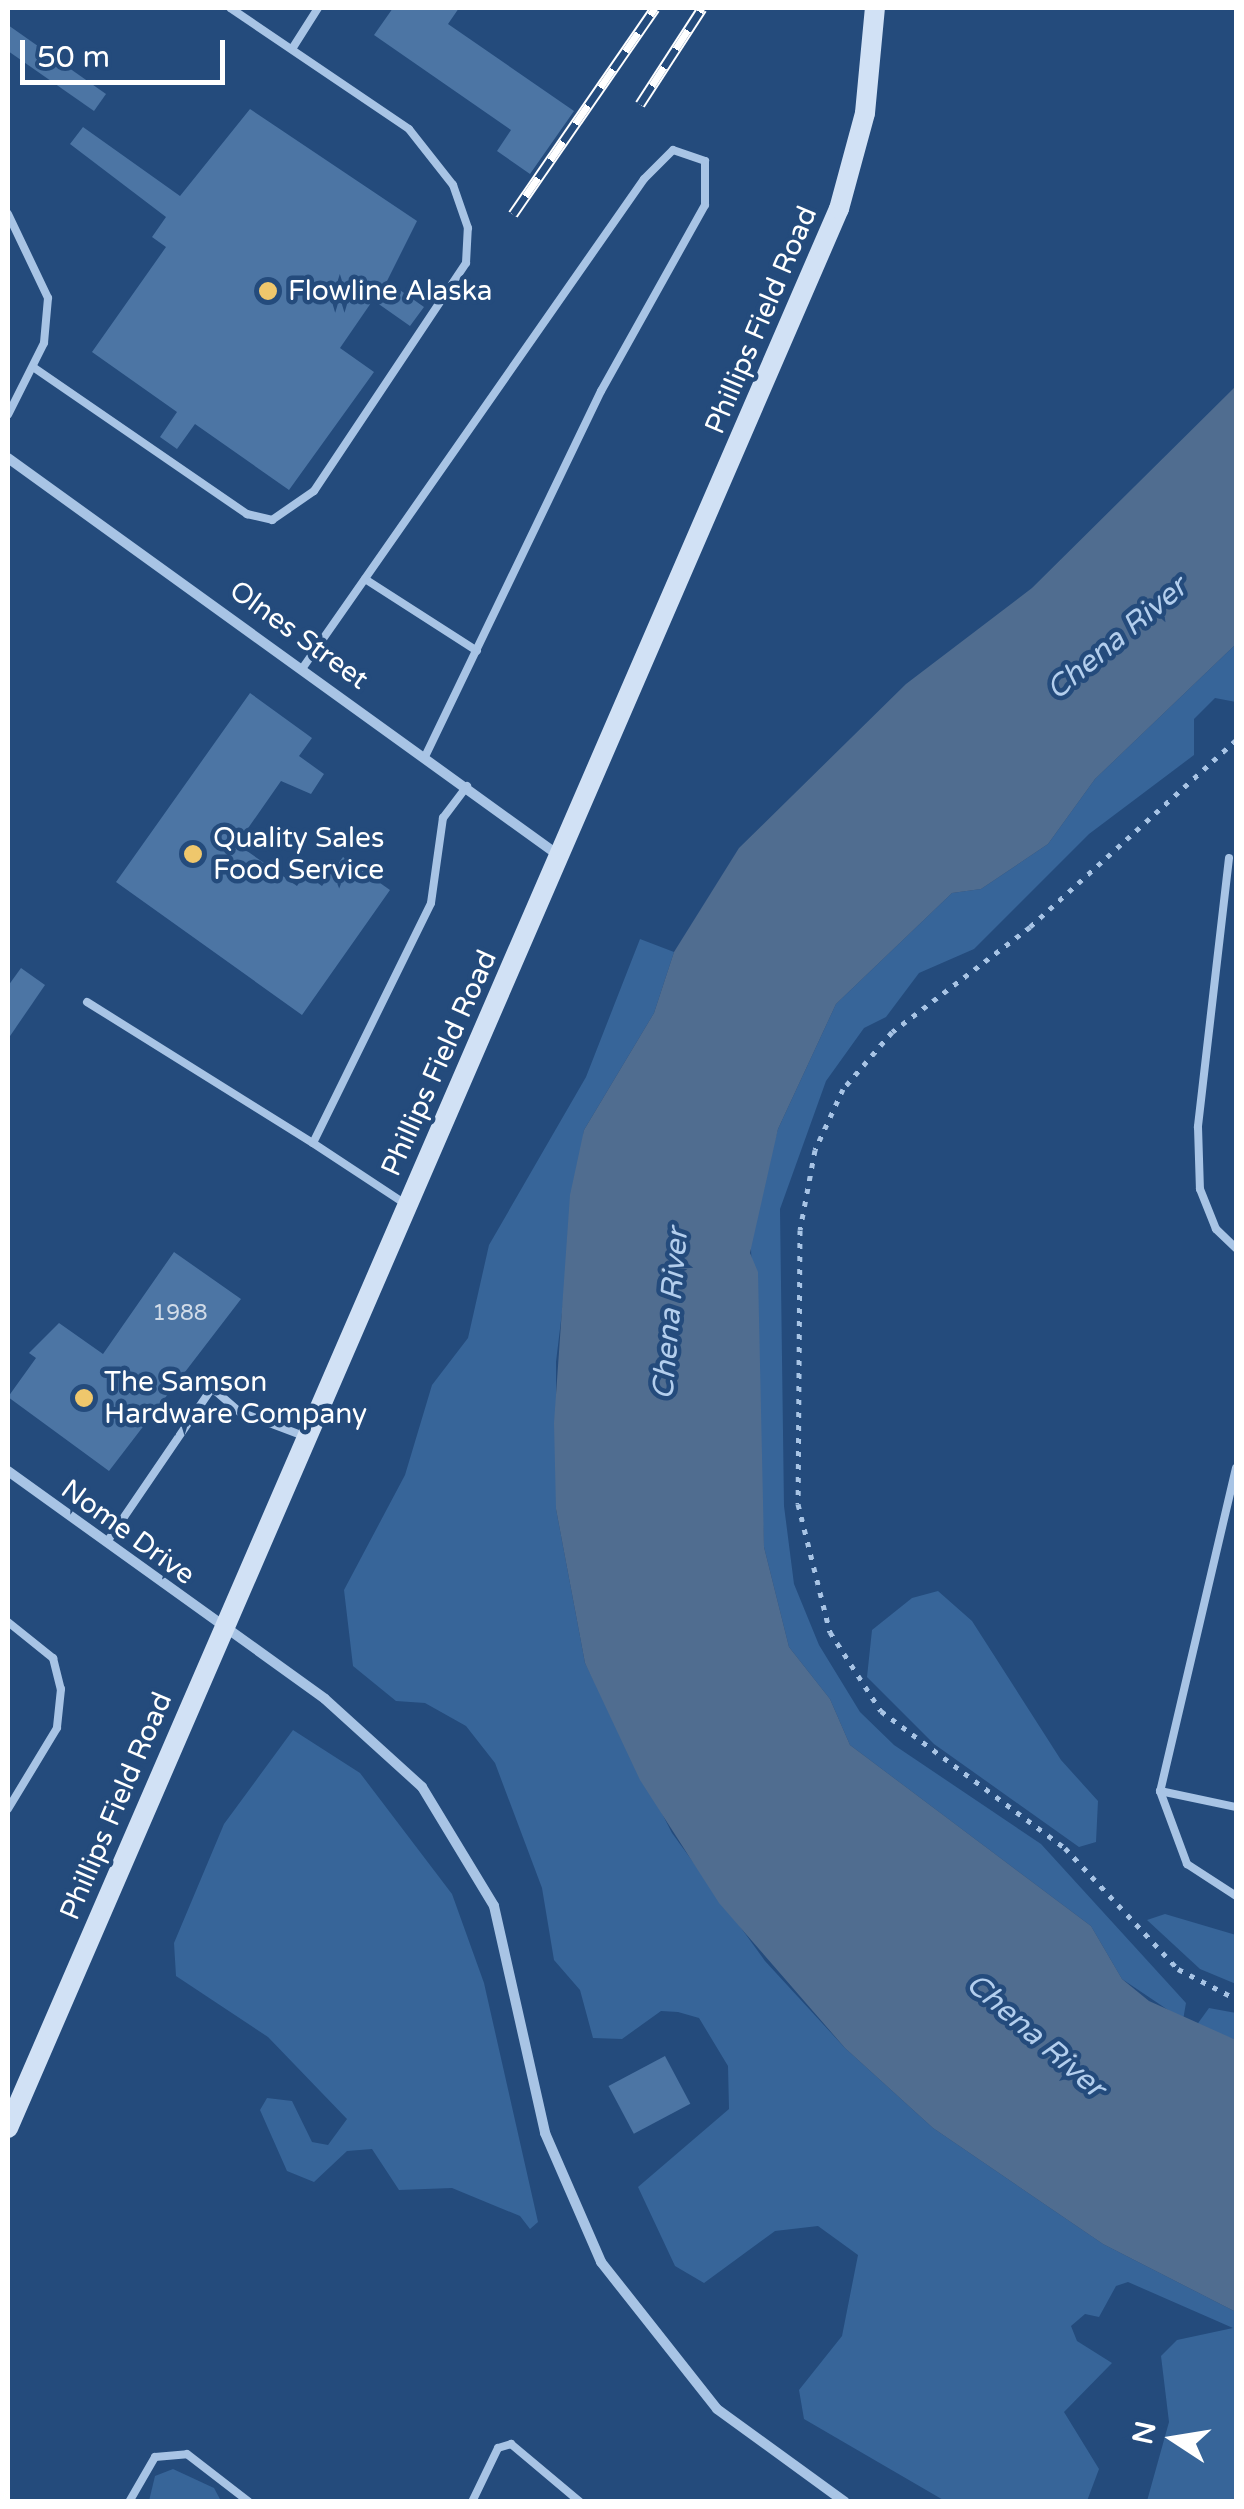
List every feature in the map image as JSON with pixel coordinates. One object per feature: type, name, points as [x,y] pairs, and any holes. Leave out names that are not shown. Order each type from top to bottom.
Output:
[{"type":"street","name":"Phillips Field Road","points":[[8,2128],[839,209],[866,113],[875,8]]},
{"type":"street","name":"Olnes Street","points":[[8,458],[304,666],[559,856]]},
{"type":"street","name":"Nome Drive","points":[[8,1471],[364,1731],[449,1824],[494,1906],[545,2134],[601,2262],[704,2397],[845,2502]]},
{"type":"lane","points":[[34,366],[247,514],[272,520],[314,491],[466,263],[468,228],[453,185],[409,129],[230,8]]},
{"type":"lane","points":[[292,49],[318,8]]},
{"type":"lane","points":[[304,666],[644,178],[673,150],[705,161],[706,204],[602,391],[426,755]]},
{"type":"lane","points":[[8,214],[48,298],[34,366],[8,415]]},
{"type":"lane","points":[[364,579],[477,650]]},
{"type":"lane","points":[[314,1142],[431,902],[444,818],[468,785]]},
{"type":"lane","points":[[1229,858],[1198,1127],[1200,1189],[1216,1228],[1236,1248]]},
{"type":"lane","points":[[87,1002],[314,1142],[407,1205]]},
{"type":"lane","points":[[107,1542],[212,1388],[240,1412],[306,1437]]},
{"type":"lane","points":[[1236,1468],[1160,1791],[1187,1864],[1236,1896]]},
{"type":"lane","points":[[8,1622],[52,1658],[61,1690],[58,1728],[8,1809]]},
{"type":"lane","points":[[1160,1791],[1236,1807]]},
{"type":"lane","points":[[472,2502],[498,2448],[510,2444],[580,2502]]},
{"type":"lane","points":[[130,2502],[155,2456],[186,2454],[249,2502]]},
{"type":"path","points":[[1236,740],[1030,927],[892,1032],[842,1089],[815,1150],[800,1230],[798,1504],[819,1603],[881,1710],[1065,1848],[1178,1969],[1236,1999]]},
{"type":"shaded area","points":[[1236,644],[1236,702],[1215,698],[1194,719],[1194,755],[1089,834],[974,949],[919,973],[886,1017],[864,1028],[826,1081],[780,1209],[784,1506],[794,1584],[819,1645],[860,1712],[894,1745],[1041,1844],[1186,2003],[1183,2020],[1122,1979],[1091,1926],[850,1745],[830,1699],[789,1647],[764,1547],[750,1227],[778,1129],[836,1004],[952,893],[981,889],[1048,844],[1095,779]]},
{"type":"shaded area","points":[[640,939],[674,952],[654,1013],[584,1130],[556,1362],[556,1509],[585,1663],[672,1833],[765,1961],[845,2048],[933,2128],[1103,2244],[1236,2312],[1236,2501],[1147,2501],[1169,2422],[1161,2356],[1177,2340],[1233,2328],[1128,2282],[1116,2286],[1099,2317],[1085,2314],[1071,2326],[1077,2341],[1112,2363],[1064,2412],[1099,2469],[1087,2501],[945,2501],[804,2419],[799,2390],[842,2336],[858,2255],[818,2226],[775,2231],[704,2283],[675,2266],[638,2187],[729,2109],[728,2066],[699,2018],[678,2012],[661,2011],[622,2039],[593,2038],[580,1990],[554,1960],[542,1888],[495,1763],[466,1726],[425,1703],[396,1701],[353,1666],[344,1590],[405,1475],[432,1385],[468,1338],[489,1245],[586,1077]]},
{"type":"shaded area","points":[[938,1591],[972,1621],[1061,1760],[1098,1801],[1096,1842],[1079,1847],[934,1744],[867,1677],[872,1630],[912,1598]]},
{"type":"shaded area","points":[[293,1730],[360,1773],[452,1894],[484,1983],[538,2222],[530,2229],[520,2216],[452,2188],[399,2190],[372,2149],[347,2151],[314,2182],[287,2171],[260,2110],[267,2098],[292,2101],[312,2142],[328,2145],[347,2119],[268,2037],[176,1976],[174,1943],[224,1824]]},
{"type":"shaded area","points":[[1165,1914],[1236,1935],[1236,1984],[1200,1969],[1147,1920]]},
{"type":"shaded area","points":[[1209,2008],[1236,2013],[1236,2040],[1196,2026]]},
{"type":"shaded area","points":[[173,2469],[214,2488],[221,2501],[149,2501],[155,2476]]},
{"type":"water","name":"Chena River","points":[[1236,386],[1236,644],[1095,779],[1048,844],[981,889],[952,893],[836,1004],[778,1129],[750,1253],[758,1272],[764,1547],[789,1647],[830,1699],[850,1745],[1091,1926],[1122,1979],[1149,2001],[1236,2040],[1236,2312],[1103,2244],[933,2128],[845,2048],[719,1903],[640,1780],[585,1663],[556,1509],[554,1423],[570,1195],[584,1130],[654,1013],[674,952],[739,848],[906,684],[1032,588]]},
{"type":"building","points":[[393,8],[459,8],[448,24],[574,111],[530,174],[497,151],[511,130],[374,35]]},
{"type":"building","points":[[8,25],[106,94],[94,111],[8,51]]},
{"type":"building","name":"Flowline Alaska","points":[[250,109],[417,221],[387,281],[424,307],[410,326],[373,300],[340,348],[374,372],[289,490],[195,424],[177,449],[160,437],[177,412],[92,352],[166,247],[152,237],[166,217],[70,144],[83,127],[180,196]]},
{"type":"building","name":"Quality Sales Food Service","points":[[250,693],[312,738],[299,756],[324,774],[311,794],[281,781],[237,844],[297,886],[305,874],[322,886],[343,857],[390,890],[302,1015],[116,882]]},
{"type":"building","points":[[21,968],[45,985],[8,1039],[8,986]]},
{"type":"building","points":[[174,1252],[241,1299],[109,1471],[8,1397],[36,1358],[29,1353],[59,1323],[103,1354]]},
{"type":"building","points":[[665,2056],[690,2104],[634,2134],[608,2086]]},
{"type":"railway","points":[[513,214],[655,8]]},
{"type":"railway","points":[[640,104],[702,8]]},
{"type":"place","name":"Flowline Alaska","points":[[268,291]]},
{"type":"place","name":"Quality Sales Food Service","points":[[193,854]]},
{"type":"place","name":"The Samson Hardware Company","points":[[84,1398]]}]
